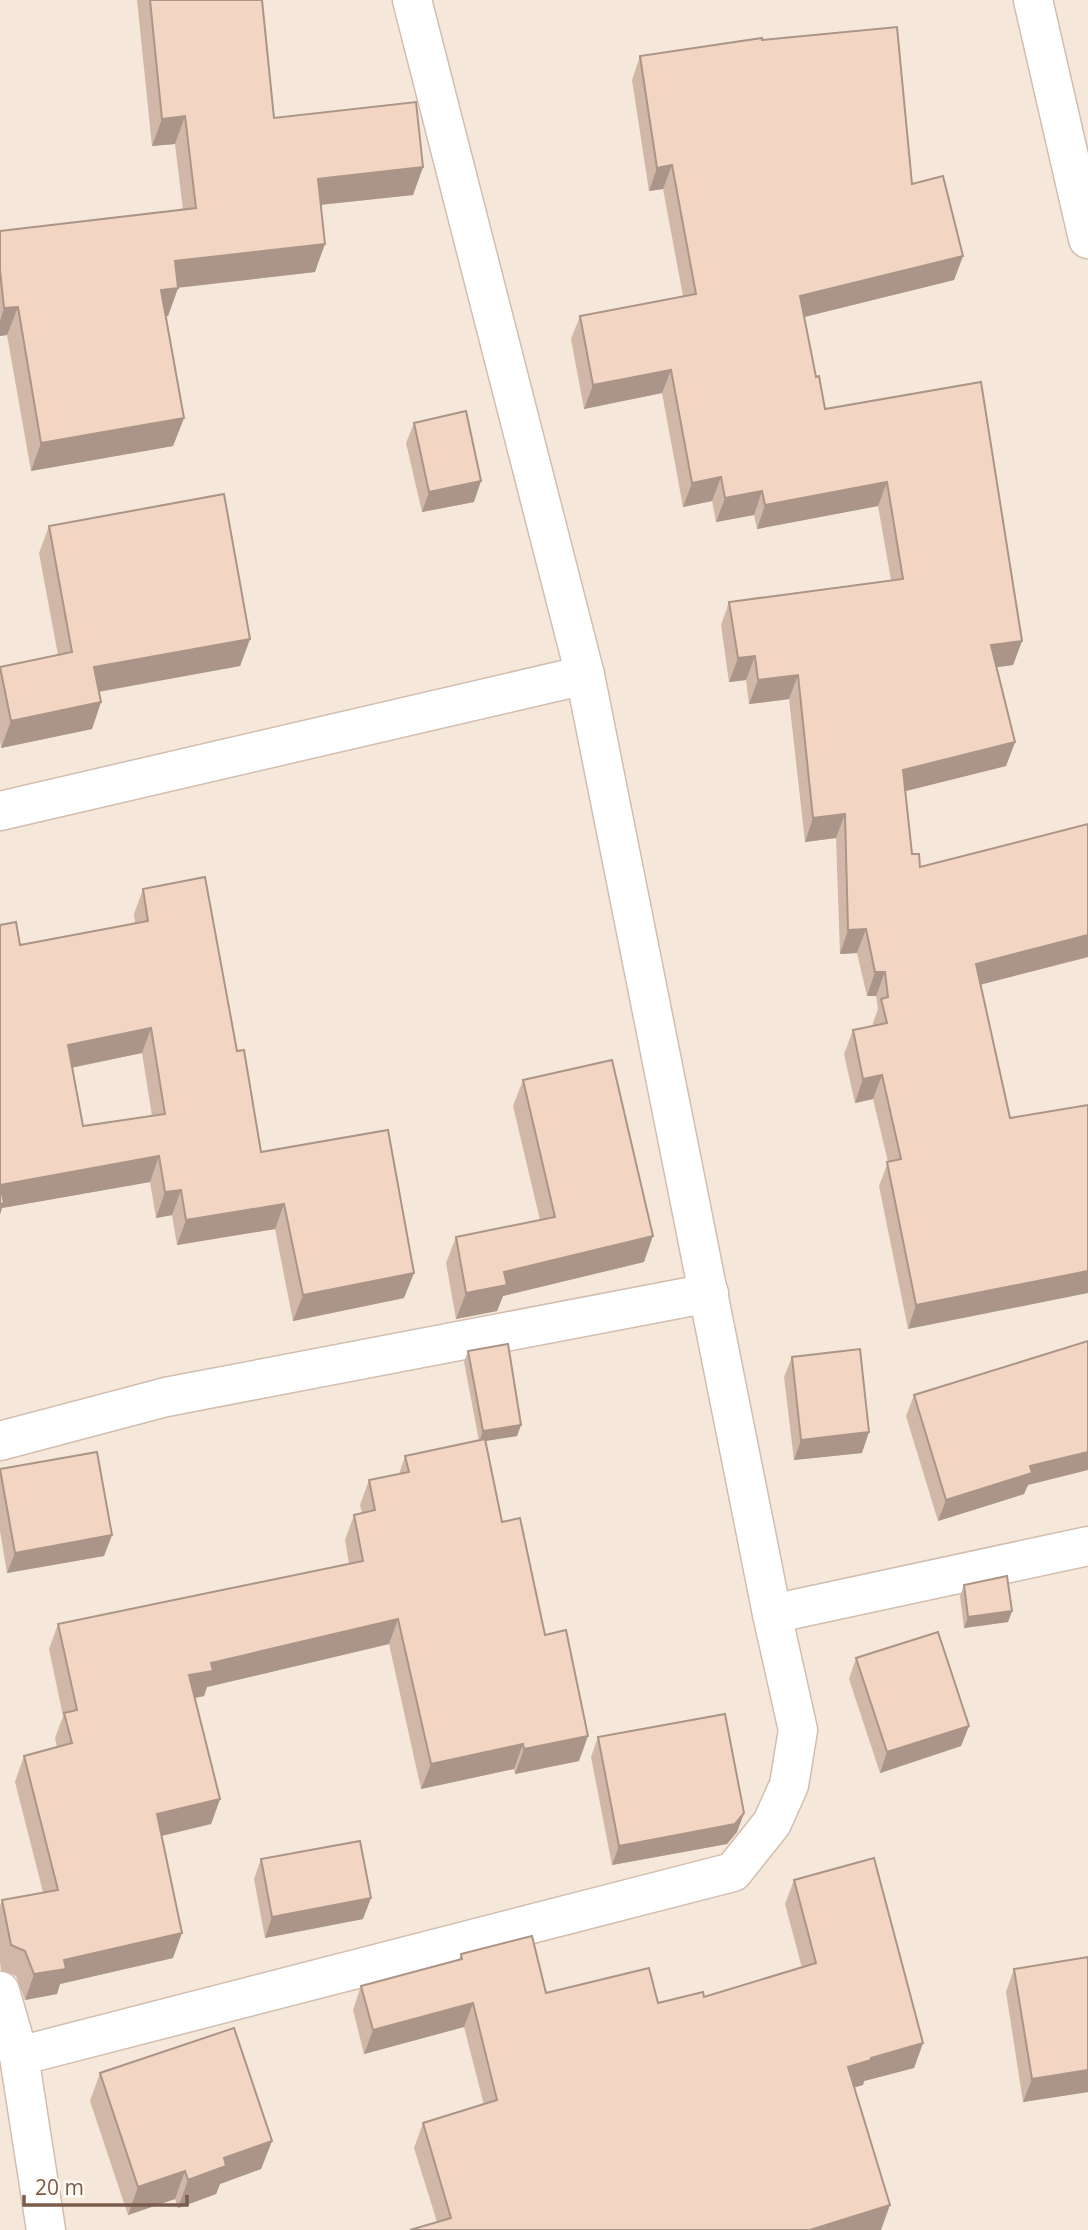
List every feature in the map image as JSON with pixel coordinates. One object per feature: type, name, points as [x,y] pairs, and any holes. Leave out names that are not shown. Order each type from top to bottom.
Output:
[{"type":"street","points":[[19,2056],[733,1872],[772,1823],[789,1785],[798,1730],[772,1614],[584,675],[412,0]]},
{"type":"street","points":[[1033,0],[1088,239]]},
{"type":"street","points":[[0,811],[584,675]]},
{"type":"street","points":[[0,1441],[166,1397],[709,1293]]},
{"type":"street","points":[[772,1614],[1088,1546]]},
{"type":"street","points":[[0,1991],[19,2056],[46,2230]]},
{"type":"shaded area","points":[[0,0],[1088,0],[1088,2230],[0,2230]]},
{"type":"building","points":[[150,0],[262,0],[274,118],[416,102],[423,167],[318,179],[325,244],[175,261],[178,288],[161,290],[184,418],[41,443],[18,307],[4,308],[0,231],[196,208],[185,116],[162,119]]},
{"type":"building","points":[[897,27],[912,184],[943,176],[963,256],[800,296],[816,377],[819,376],[825,409],[981,382],[1022,641],[991,645],[1015,742],[903,770],[912,854],[919,854],[920,867],[1088,824],[1088,935],[976,964],[1010,1118],[1088,1105],[1088,1271],[916,1305],[887,1162],[901,1159],[882,1075],[863,1079],[853,1030],[887,1023],[881,999],[888,997],[885,972],[875,972],[866,929],[848,930],[845,814],[813,818],[798,675],[758,680],[755,656],[738,658],[729,602],[903,579],[887,482],[765,505],[762,491],[725,498],[721,477],[692,483],[671,370],[593,385],[580,316],[696,294],[672,165],[657,168],[640,56],[762,38]]},
{"type":"building","points":[[466,411],[481,481],[429,492],[414,423]]},
{"type":"building","points":[[224,494],[250,639],[94,667],[101,702],[11,721],[0,667],[72,652],[49,526]]},
{"type":"building","points":[[205,877],[237,1051],[244,1050],[261,1152],[388,1130],[414,1273],[303,1295],[284,1204],[186,1220],[181,1190],[165,1192],[159,1156],[0,1185],[0,925],[16,922],[20,945],[148,921],[143,889]],"holes":[[[151,1028],[165,1114],[83,1126],[68,1045]]]},
{"type":"building","points":[[612,1060],[653,1236],[504,1272],[507,1285],[466,1293],[456,1237],[555,1217],[523,1080]]},
{"type":"building","points":[[0,1185],[4,1203],[0,1204]]},
{"type":"building","points":[[1088,1341],[1088,1452],[1030,1466],[1032,1473],[946,1500],[914,1395]]},
{"type":"building","points":[[508,1344],[521,1425],[483,1431],[468,1351]]},
{"type":"building","points":[[860,1349],[869,1432],[801,1440],[792,1357]]},
{"type":"building","points":[[485,1439],[502,1522],[520,1518],[545,1635],[566,1630],[588,1736],[524,1749],[523,1744],[431,1764],[398,1619],[211,1663],[213,1671],[189,1675],[220,1799],[157,1814],[182,1933],[64,1960],[66,1969],[34,1974],[25,1951],[11,1945],[2,1900],[58,1890],[24,1756],[72,1743],[64,1713],[77,1710],[58,1624],[363,1561],[354,1515],[375,1510],[369,1480],[409,1472],[405,1456]]},
{"type":"building","points":[[97,1452],[112,1535],[15,1553],[0,1469]]},
{"type":"building","points":[[1007,1576],[1012,1611],[968,1617],[964,1585]]},
{"type":"building","points":[[938,1632],[969,1726],[887,1752],[856,1658]]},
{"type":"building","points":[[725,1714],[744,1813],[735,1824],[619,1846],[598,1737]]},
{"type":"building","points":[[360,1841],[371,1898],[272,1917],[261,1859]]},
{"type":"building","points":[[874,1858],[923,2043],[848,2067],[890,2205],[810,2230],[410,2230],[451,2218],[423,2123],[497,2100],[473,2003],[373,2030],[361,1986],[462,1959],[461,1954],[532,1936],[546,1993],[649,1968],[658,2003],[703,1992],[704,1997],[816,1963],[794,1880]]},
{"type":"building","points":[[1088,1957],[1088,2070],[1032,2079],[1014,1969]]},
{"type":"building","points":[[234,2028],[272,2141],[224,2158],[226,2166],[188,2180],[185,2171],[138,2187],[100,2073]]}]
